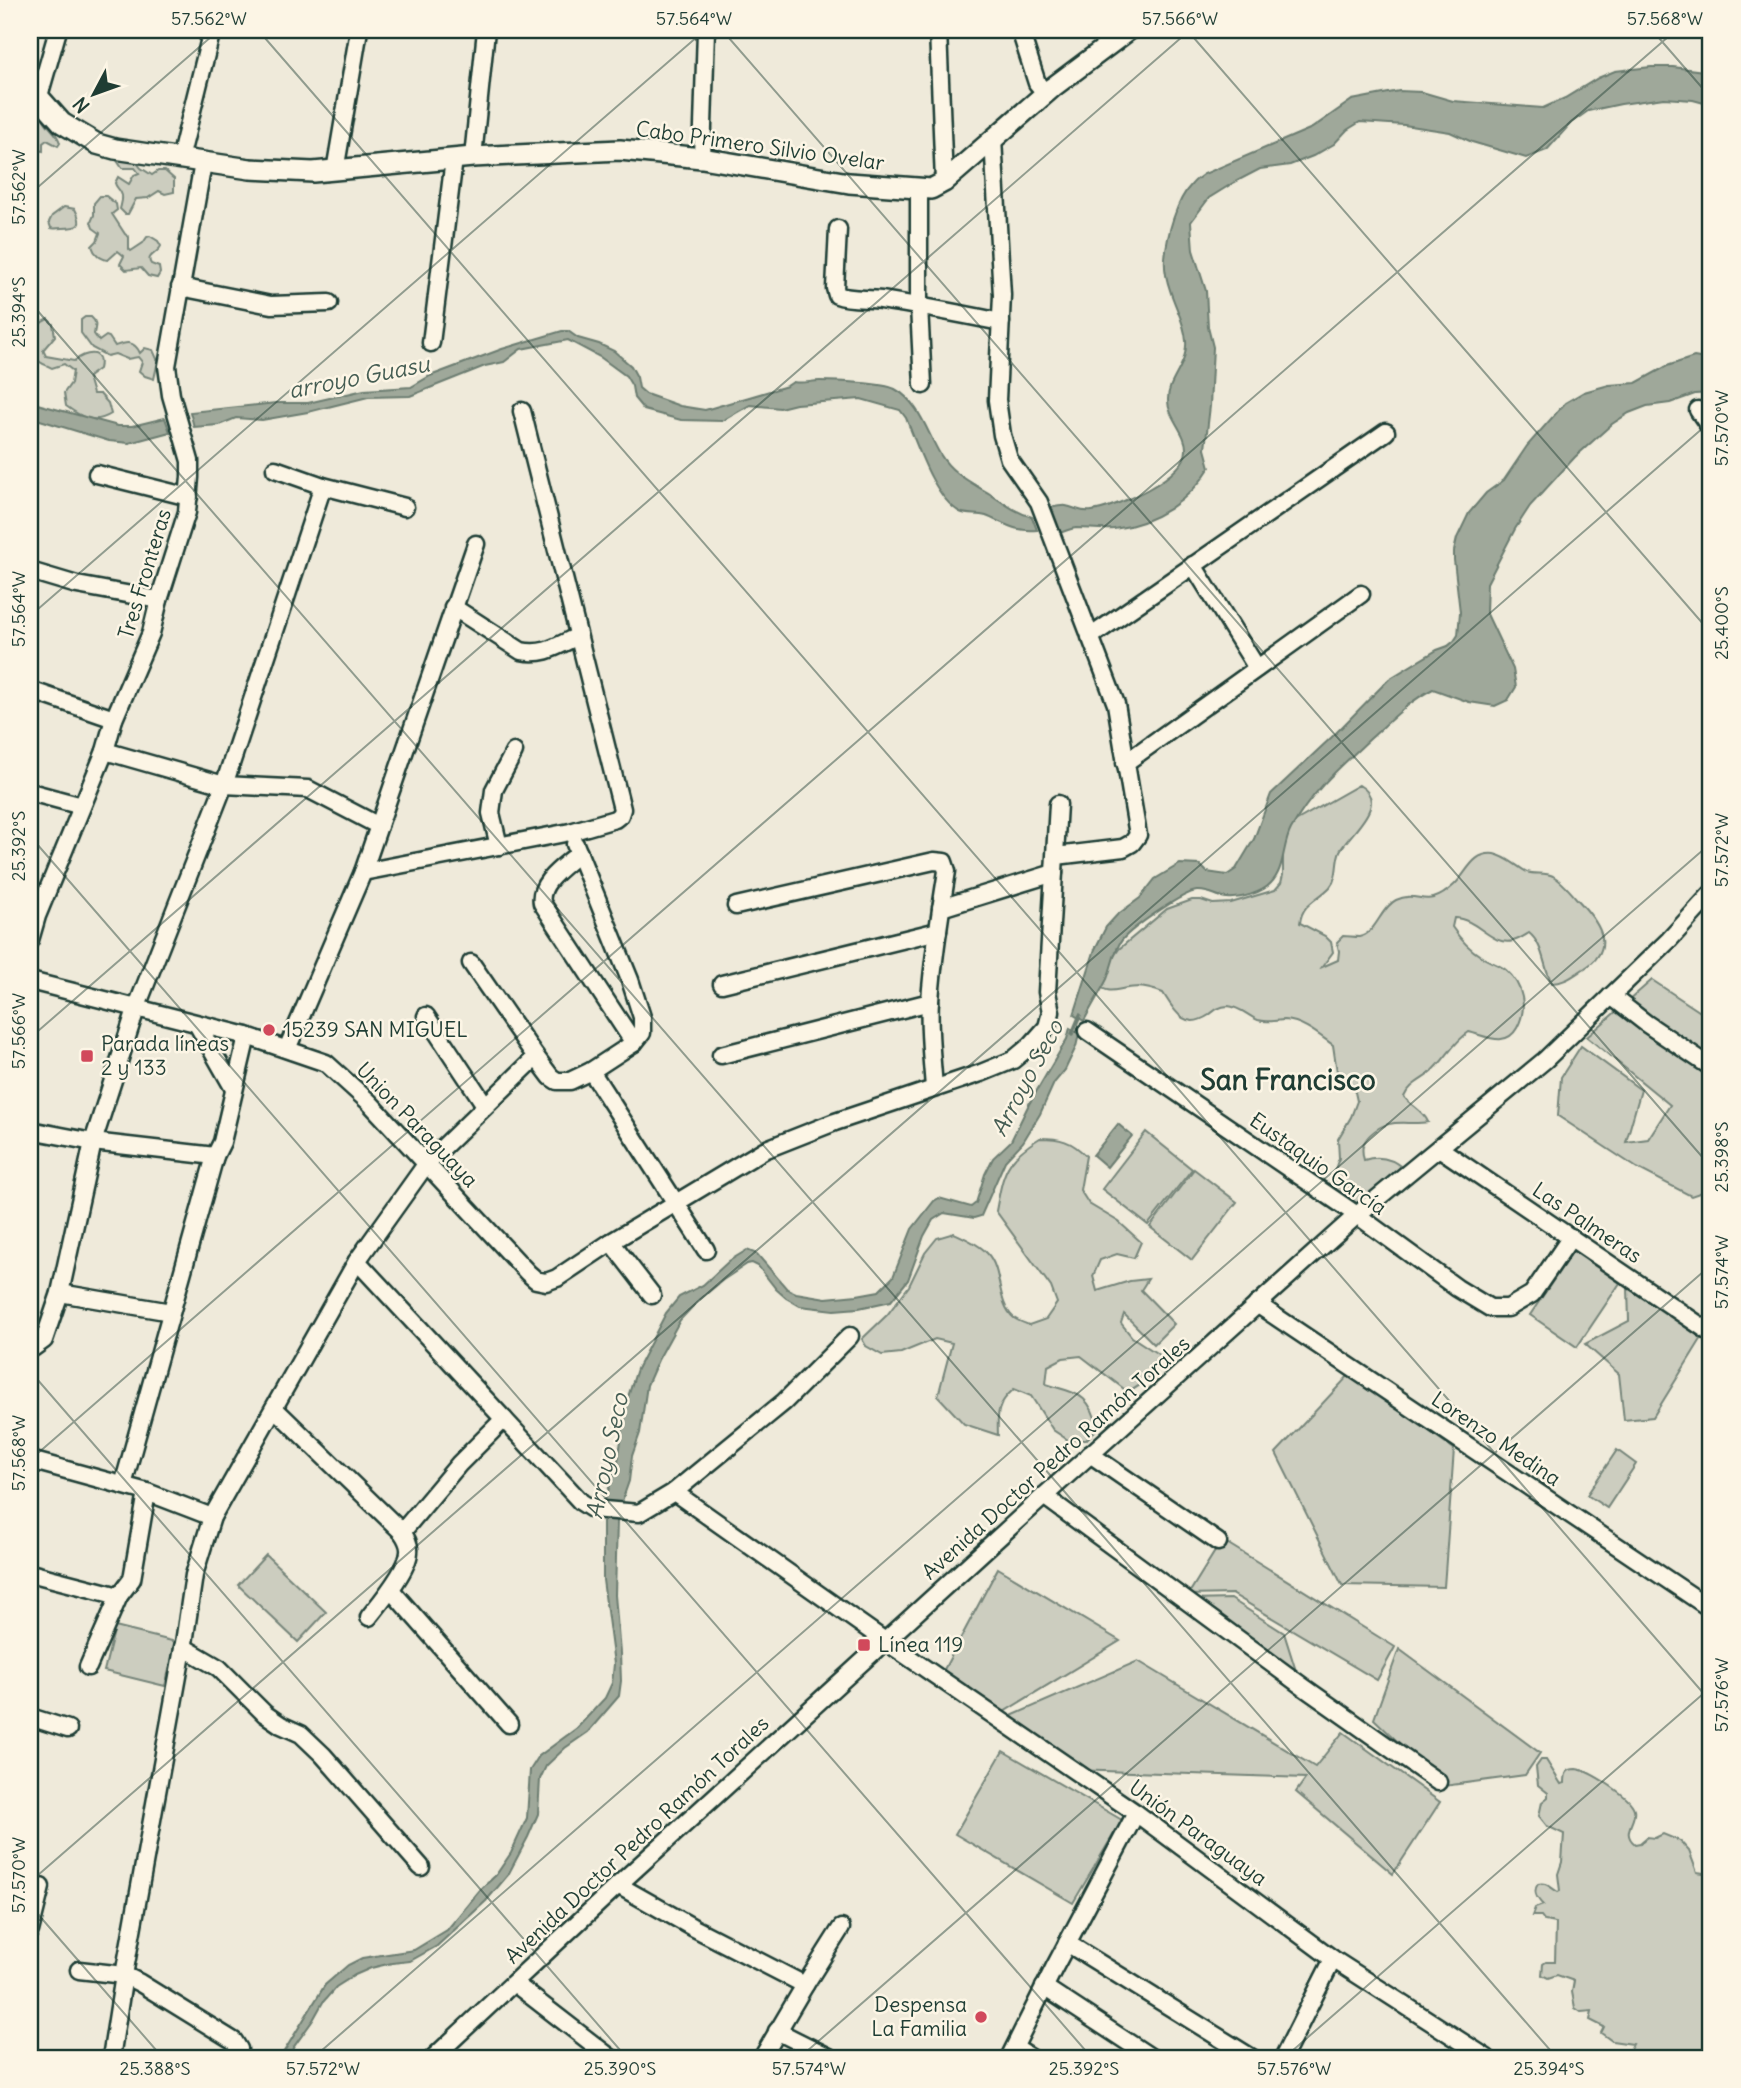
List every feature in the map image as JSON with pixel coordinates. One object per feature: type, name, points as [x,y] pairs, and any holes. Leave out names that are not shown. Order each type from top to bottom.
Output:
[{"type":"main road","name":"Cabo Primero Silvio Ovelar","points":[[34,91],[62,123],[97,144],[250,169],[335,171],[463,158],[620,150],[702,158],[849,183],[931,189],[944,182],[1046,94],[1129,30]]},
{"type":"street","points":[[34,91],[58,30]]},
{"type":"street","points":[[180,159],[212,30]]},
{"type":"street","points":[[335,171],[359,30]]},
{"type":"street","points":[[431,343],[486,30]]},
{"type":"street","points":[[702,158],[706,30]]},
{"type":"street","points":[[1020,30],[1037,83],[1046,94]]},
{"type":"street","points":[[943,31],[944,182]]},
{"type":"street","points":[[993,139],[1002,284],[997,400],[1002,435],[1009,458],[1039,502],[1116,704],[1138,835],[1132,843],[1123,848],[1056,856]]},
{"type":"street","name":"Tres Fronteras","points":[[30,940],[33,915],[105,751],[114,719],[150,633],[187,512],[190,461],[171,395],[167,366],[203,163]]},
{"type":"street","points":[[919,189],[919,306],[923,385]]},
{"type":"street","points":[[838,229],[835,288],[837,295],[919,306],[1001,322]]},
{"type":"street","points":[[180,287],[271,305],[329,303]]},
{"type":"street","points":[[1698,410],[1711,429]]},
{"type":"street","points":[[363,872],[570,832],[615,820],[622,810],[522,411]]},
{"type":"street","points":[[1090,637],[1385,432]]},
{"type":"street","points":[[275,469],[323,486],[405,507]]},
{"type":"street","points":[[97,474],[189,496]]},
{"type":"street","points":[[30,1348],[44,1340],[60,1293],[93,1142],[136,1009],[224,785],[323,486]]},
{"type":"street","points":[[287,1049],[363,872],[476,544]]},
{"type":"street","points":[[1193,565],[1257,668]]},
{"type":"street","points":[[30,572],[77,585],[159,600]]},
{"type":"street","points":[[1125,762],[1361,594]]},
{"type":"street","points":[[453,607],[521,651],[533,654],[544,653],[578,636]]},
{"type":"street","points":[[30,690],[114,719]]},
{"type":"street","points":[[105,751],[224,785],[307,789],[379,826]]},
{"type":"street","points":[[499,846],[491,813],[494,790],[514,752]]},
{"type":"street","points":[[30,792],[82,806]]},
{"type":"street","points":[[652,1295],[611,1242],[764,1150],[835,1122],[981,1073],[1013,1059],[1031,1045],[1047,1027],[1051,1012],[1047,992],[1058,804]]},
{"type":"street","points":[[471,963],[536,1057],[556,1081],[570,1081],[591,1071],[634,1043],[642,1034],[642,1017],[630,980],[570,832]]},
{"type":"street","points":[[579,853],[544,887],[540,895],[542,903],[634,1043]]},
{"type":"street","points":[[736,906],[934,861],[944,862],[947,871],[937,931],[930,1002],[934,1088]]},
{"type":"street","points":[[941,908],[1054,873]]},
{"type":"street","name":"Avenida Doctor Pedro Ramón Torales","points":[[433,2058],[618,1885],[1257,1304],[1357,1216],[1545,1060],[1709,901]]},
{"type":"street","points":[[722,984],[937,931]]},
{"type":"street","name":"Union Paraguaya","points":[[30,981],[247,1036],[326,1063],[369,1102],[536,1279],[546,1282],[557,1278],[611,1242]]},
{"type":"street","points":[[1611,996],[1711,1067]]},
{"type":"street","points":[[721,1055],[930,1002]]},
{"type":"street","points":[[426,1016],[485,1105]]},
{"type":"street","points":[[197,1024],[234,1089]]},
{"type":"street","name":"Eustaquio García","points":[[1087,1031],[1490,1308],[1508,1308],[1532,1294],[1571,1237]]},
{"type":"street","points":[[124,1485],[215,1156],[222,1142],[247,1036]]},
{"type":"street","points":[[111,2058],[194,1575],[212,1517],[357,1261],[427,1163],[536,1057]]},
{"type":"street","points":[[591,1071],[706,1250]]},
{"type":"street","points":[[30,1130],[93,1142],[215,1156]]},
{"type":"street","name":"Las Palmeras","points":[[1439,1148],[1711,1333]]},
{"type":"street","points":[[357,1261],[581,1502],[592,1508],[639,1513],[674,1492],[784,1402],[850,1336]]},
{"type":"street","points":[[60,1293],[171,1312]]},
{"type":"street","name":"Lorenzo Medina","points":[[1257,1304],[1711,1609]]},
{"type":"street","points":[[274,1408],[402,1532],[407,1540],[409,1556],[391,1590],[369,1617]]},
{"type":"street","points":[[402,1532],[458,1464],[504,1419]]},
{"type":"street","points":[[1090,1454],[1218,1542]]},
{"type":"street","points":[[30,1460],[147,1492],[212,1517]]},
{"type":"street","points":[[89,1667],[118,1596],[132,1579],[147,1492]]},
{"type":"street","name":"Unión Paraguaya","points":[[674,1492],[1136,1813],[1333,1959],[1487,2058]]},
{"type":"street","points":[[1044,1496],[1438,1782]]},
{"type":"street","points":[[30,1573],[118,1596]]},
{"type":"street","points":[[391,1590],[509,1724]]},
{"type":"street","points":[[183,1647],[219,1668],[273,1720],[301,1734],[323,1755],[421,1867]]},
{"type":"street","points":[[30,1717],[68,1729]]},
{"type":"street","points":[[1031,2058],[1012,2053],[1066,1943],[1136,1813]]},
{"type":"street","points":[[618,1885],[805,1985]]},
{"type":"street","points":[[30,1931],[41,1887]]},
{"type":"street","points":[[762,2058],[841,1928]]},
{"type":"street","points":[[1066,1943],[1252,2058]]},
{"type":"street","points":[[1283,2058],[1333,1959]]},
{"type":"street","points":[[79,1970],[124,1975],[234,2041],[239,2049],[237,2058]]},
{"type":"street","points":[[514,1983],[611,2058]]},
{"type":"street","points":[[1044,1987],[1152,2058]]},
{"type":"street","points":[[777,2031],[831,2058]]},
{"type":"shaded area","points":[[1651,67],[1711,72],[1711,105],[1693,100],[1664,98],[1588,111],[1571,123],[1547,150],[1526,158],[1472,142],[1450,132],[1360,122],[1347,130],[1334,144],[1313,156],[1290,165],[1260,169],[1209,198],[1191,222],[1193,250],[1206,291],[1208,327],[1213,347],[1205,449],[1210,467],[1192,490],[1170,509],[1157,516],[1129,526],[1109,529],[1076,528],[1055,535],[1045,509],[1064,506],[1082,511],[1103,509],[1148,490],[1175,471],[1183,460],[1186,444],[1168,401],[1171,386],[1184,358],[1186,341],[1182,321],[1168,283],[1165,258],[1170,229],[1181,199],[1204,174],[1312,128],[1352,100],[1399,91],[1422,92],[1453,101],[1543,108],[1615,71]]},
{"type":"shaded area","points":[[30,97],[58,137],[58,146],[47,140],[43,143],[43,151],[34,145],[38,133],[30,128]]},
{"type":"shaded area","points":[[116,159],[134,159],[152,175],[165,171],[174,179],[174,192],[165,194],[159,191],[148,198],[136,199],[128,214],[125,214],[120,209],[122,197],[115,183],[118,177],[129,184],[134,175],[139,173],[135,168],[122,168]]},
{"type":"shaded area","points":[[100,196],[106,196],[116,204],[117,210],[112,214],[129,237],[131,251],[147,237],[158,241],[161,246],[150,259],[151,264],[159,267],[157,278],[148,276],[141,268],[126,270],[120,264],[124,256],[118,251],[108,260],[94,251],[92,246],[100,233],[93,228],[91,222],[94,203]]},
{"type":"shaded area","points":[[64,207],[75,209],[78,225],[51,228],[49,222],[52,216]]},
{"type":"shaded area","points":[[91,317],[95,321],[94,334],[99,341],[106,336],[115,346],[132,344],[140,353],[145,348],[153,350],[158,361],[154,379],[139,371],[142,362],[138,357],[127,359],[115,354],[107,356],[92,348],[81,333],[81,320]]},
{"type":"shaded area","points":[[48,319],[53,324],[55,336],[43,350],[46,356],[74,361],[88,354],[99,357],[99,369],[88,377],[93,394],[100,394],[108,403],[111,414],[93,419],[66,406],[64,393],[71,383],[73,371],[64,364],[52,368],[42,363],[37,359],[33,348],[36,331]]},
{"type":"shaded area","points":[[568,331],[578,338],[614,351],[631,366],[639,388],[646,394],[680,406],[705,410],[793,382],[847,382],[895,389],[916,409],[940,454],[951,467],[1010,507],[1032,517],[1037,530],[1016,529],[986,516],[960,512],[951,505],[934,483],[900,410],[861,399],[796,404],[780,408],[750,405],[722,421],[681,420],[644,410],[634,398],[632,386],[626,376],[600,357],[568,340],[521,349],[504,362],[485,366],[410,396],[368,397],[262,420],[236,418],[219,425],[194,427],[190,412],[276,403],[308,403],[364,390],[411,387],[430,376],[502,349]]},
{"type":"shaded area","points":[[1694,357],[1711,360],[1711,393],[1695,394],[1670,403],[1647,406],[1612,424],[1575,457],[1530,506],[1515,529],[1487,583],[1486,612],[1513,669],[1516,687],[1508,700],[1495,706],[1469,702],[1433,689],[1416,699],[1348,759],[1308,803],[1291,829],[1279,871],[1267,887],[1250,895],[1227,898],[1197,891],[1158,911],[1119,944],[1107,979],[1084,1021],[1074,1015],[1095,949],[1106,927],[1117,915],[1140,898],[1155,879],[1180,864],[1200,865],[1207,872],[1227,875],[1236,869],[1254,839],[1271,794],[1389,679],[1454,641],[1458,635],[1460,612],[1454,560],[1457,538],[1469,513],[1486,493],[1504,480],[1527,446],[1565,403],[1584,392],[1609,385],[1636,383],[1667,366]]},
{"type":"shaded area","points":[[30,402],[118,426],[132,426],[165,418],[170,432],[129,443],[109,441],[30,417]]},
{"type":"shaded area","points":[[1359,785],[1368,792],[1370,809],[1340,851],[1333,883],[1307,906],[1301,916],[1300,923],[1331,942],[1333,952],[1322,967],[1338,960],[1337,942],[1343,936],[1365,935],[1396,900],[1404,897],[1429,899],[1444,893],[1475,860],[1487,854],[1503,857],[1527,872],[1556,878],[1591,915],[1601,933],[1602,942],[1601,951],[1595,960],[1565,980],[1552,983],[1538,944],[1529,933],[1505,942],[1470,922],[1454,918],[1452,927],[1465,944],[1512,976],[1522,997],[1520,1020],[1517,1028],[1507,1038],[1495,1039],[1469,1032],[1435,1069],[1409,1089],[1404,1097],[1428,1122],[1391,1124],[1377,1129],[1367,1138],[1363,1146],[1364,1160],[1385,1158],[1404,1169],[1358,1204],[1341,1197],[1330,1183],[1339,1158],[1338,1139],[1357,1101],[1355,1092],[1337,1072],[1333,1045],[1310,1029],[1292,1021],[1261,1021],[1228,1006],[1201,1019],[1187,1020],[1176,1013],[1163,993],[1137,987],[1108,990],[1095,984],[1119,949],[1167,909],[1192,900],[1213,904],[1231,903],[1275,890],[1283,875],[1283,828]]},
{"type":"shaded area","points":[[1652,980],[1711,1019],[1711,1189],[1691,1196],[1637,1168],[1558,1116],[1561,1077],[1581,1046],[1641,1090],[1626,1142],[1648,1139],[1670,1105],[1587,1037]]},
{"type":"shaded area","points":[[1070,1028],[1079,1034],[1076,1047],[1023,1142],[1005,1161],[981,1216],[974,1218],[944,1213],[933,1220],[924,1236],[908,1280],[891,1301],[834,1310],[800,1306],[786,1298],[758,1266],[752,1263],[723,1280],[698,1301],[680,1320],[647,1385],[640,1433],[621,1504],[604,1503],[618,1461],[627,1400],[637,1369],[666,1313],[679,1297],[703,1285],[729,1261],[747,1250],[757,1254],[787,1289],[796,1293],[826,1298],[879,1291],[893,1277],[912,1229],[934,1201],[939,1198],[971,1207],[976,1203],[993,1158],[1011,1141],[1067,1039]]},
{"type":"shaded area","points":[[1118,1124],[1132,1136],[1107,1167],[1093,1155]]},
{"type":"shaded area","points":[[1146,1132],[1192,1169],[1148,1225],[1102,1189]]},
{"type":"shaded area","points":[[1040,1138],[1065,1141],[1086,1156],[1080,1190],[1089,1204],[1119,1222],[1141,1242],[1134,1258],[1117,1254],[1100,1260],[1093,1276],[1097,1291],[1130,1281],[1148,1279],[1141,1290],[1174,1324],[1154,1344],[1124,1314],[1121,1323],[1132,1337],[1161,1356],[1148,1378],[1128,1392],[1081,1356],[1063,1358],[1048,1366],[1046,1384],[1074,1393],[1091,1408],[1098,1428],[1086,1440],[1068,1440],[1053,1430],[1031,1396],[1014,1389],[999,1409],[998,1435],[964,1424],[938,1396],[952,1343],[935,1339],[901,1353],[882,1355],[866,1346],[862,1339],[887,1315],[909,1286],[925,1253],[937,1238],[954,1233],[972,1241],[992,1260],[1004,1303],[1014,1318],[1029,1325],[1046,1319],[1057,1303],[1051,1287],[996,1211],[1008,1168],[1019,1153]]},
{"type":"shaded area","points":[[1194,1169],[1237,1202],[1192,1260],[1150,1227]]},
{"type":"shaded area","points":[[1573,1251],[1620,1283],[1577,1347],[1530,1315]]},
{"type":"shaded area","points":[[1628,1288],[1708,1328],[1653,1417],[1624,1420],[1619,1374],[1585,1344],[1629,1321]]},
{"type":"shaded area","points":[[1350,1374],[1454,1449],[1444,1587],[1342,1585],[1276,1453]]},
{"type":"shaded area","points":[[1617,1450],[1636,1464],[1607,1508],[1587,1495]]},
{"type":"shaded area","points":[[603,1519],[617,1520],[615,1595],[620,1653],[619,1696],[588,1732],[546,1766],[540,1779],[538,1814],[528,1837],[508,1875],[486,1901],[437,1946],[410,1961],[371,1968],[336,1987],[293,2048],[290,2058],[280,2058],[325,1985],[348,1965],[362,1958],[414,1950],[447,1930],[496,1875],[511,1853],[527,1818],[530,1770],[539,1756],[577,1728],[605,1698],[612,1683],[614,1664],[603,1580]]},
{"type":"shaded area","points":[[1222,1540],[1395,1647],[1377,1680],[1232,1594],[1188,1595]]},
{"type":"shaded area","points":[[266,1555],[326,1612],[298,1642],[238,1585]]},
{"type":"shaded area","points":[[998,1568],[1120,1641],[997,1716],[940,1677]]},
{"type":"shaded area","points":[[1231,1599],[1284,1633],[1296,1671],[1193,1600]]},
{"type":"shaded area","points":[[115,1627],[176,1642],[165,1686],[104,1671]]},
{"type":"shaded area","points":[[1399,1649],[1540,1753],[1525,1775],[1444,1786],[1374,1719]]},
{"type":"shaded area","points":[[1138,1661],[1315,1767],[1343,1732],[1440,1802],[1393,1874],[1296,1792],[1306,1778],[1073,1770],[1002,1720]]},
{"type":"shaded area","points":[[1003,1751],[1122,1820],[1073,1903],[955,1834]]},
{"type":"shaded area","points":[[1541,1760],[1546,1760],[1561,1784],[1565,1783],[1568,1771],[1582,1770],[1625,1797],[1634,1809],[1629,1835],[1635,1844],[1647,1837],[1655,1838],[1663,1834],[1680,1841],[1689,1851],[1697,1872],[1711,1874],[1711,2058],[1629,2058],[1628,2053],[1633,2044],[1612,2041],[1601,2033],[1604,2027],[1590,2020],[1592,2011],[1581,2012],[1575,2008],[1572,1992],[1574,1981],[1557,1975],[1548,1978],[1542,1975],[1543,1964],[1555,1962],[1556,1923],[1545,1921],[1541,1916],[1532,1916],[1535,1908],[1543,1905],[1535,1890],[1538,1884],[1544,1884],[1560,1891],[1558,1874],[1562,1862],[1564,1834],[1547,1826],[1539,1816],[1542,1802],[1548,1797],[1548,1793],[1538,1785],[1536,1767]]},
{"type":"waterway","name":"Arroyo Seco","points":[[1072,1034],[1080,1015]]},
{"type":"place","name":"15239 SAN MIGUEL","points":[[269,1030]]},
{"type":"place","name":"Parada líneas 2 y 133","points":[[87,1056]]},
{"type":"place","name":"Línea 119","points":[[864,1645]]},
{"type":"place","name":"Despensa La Familia","points":[[981,2017]]},
{"type":"district","name":"San Francisco","points":[[1288,1080]]},
{"type":"water label","name":"arroyo Guasu","points":[[359,377]]}]
